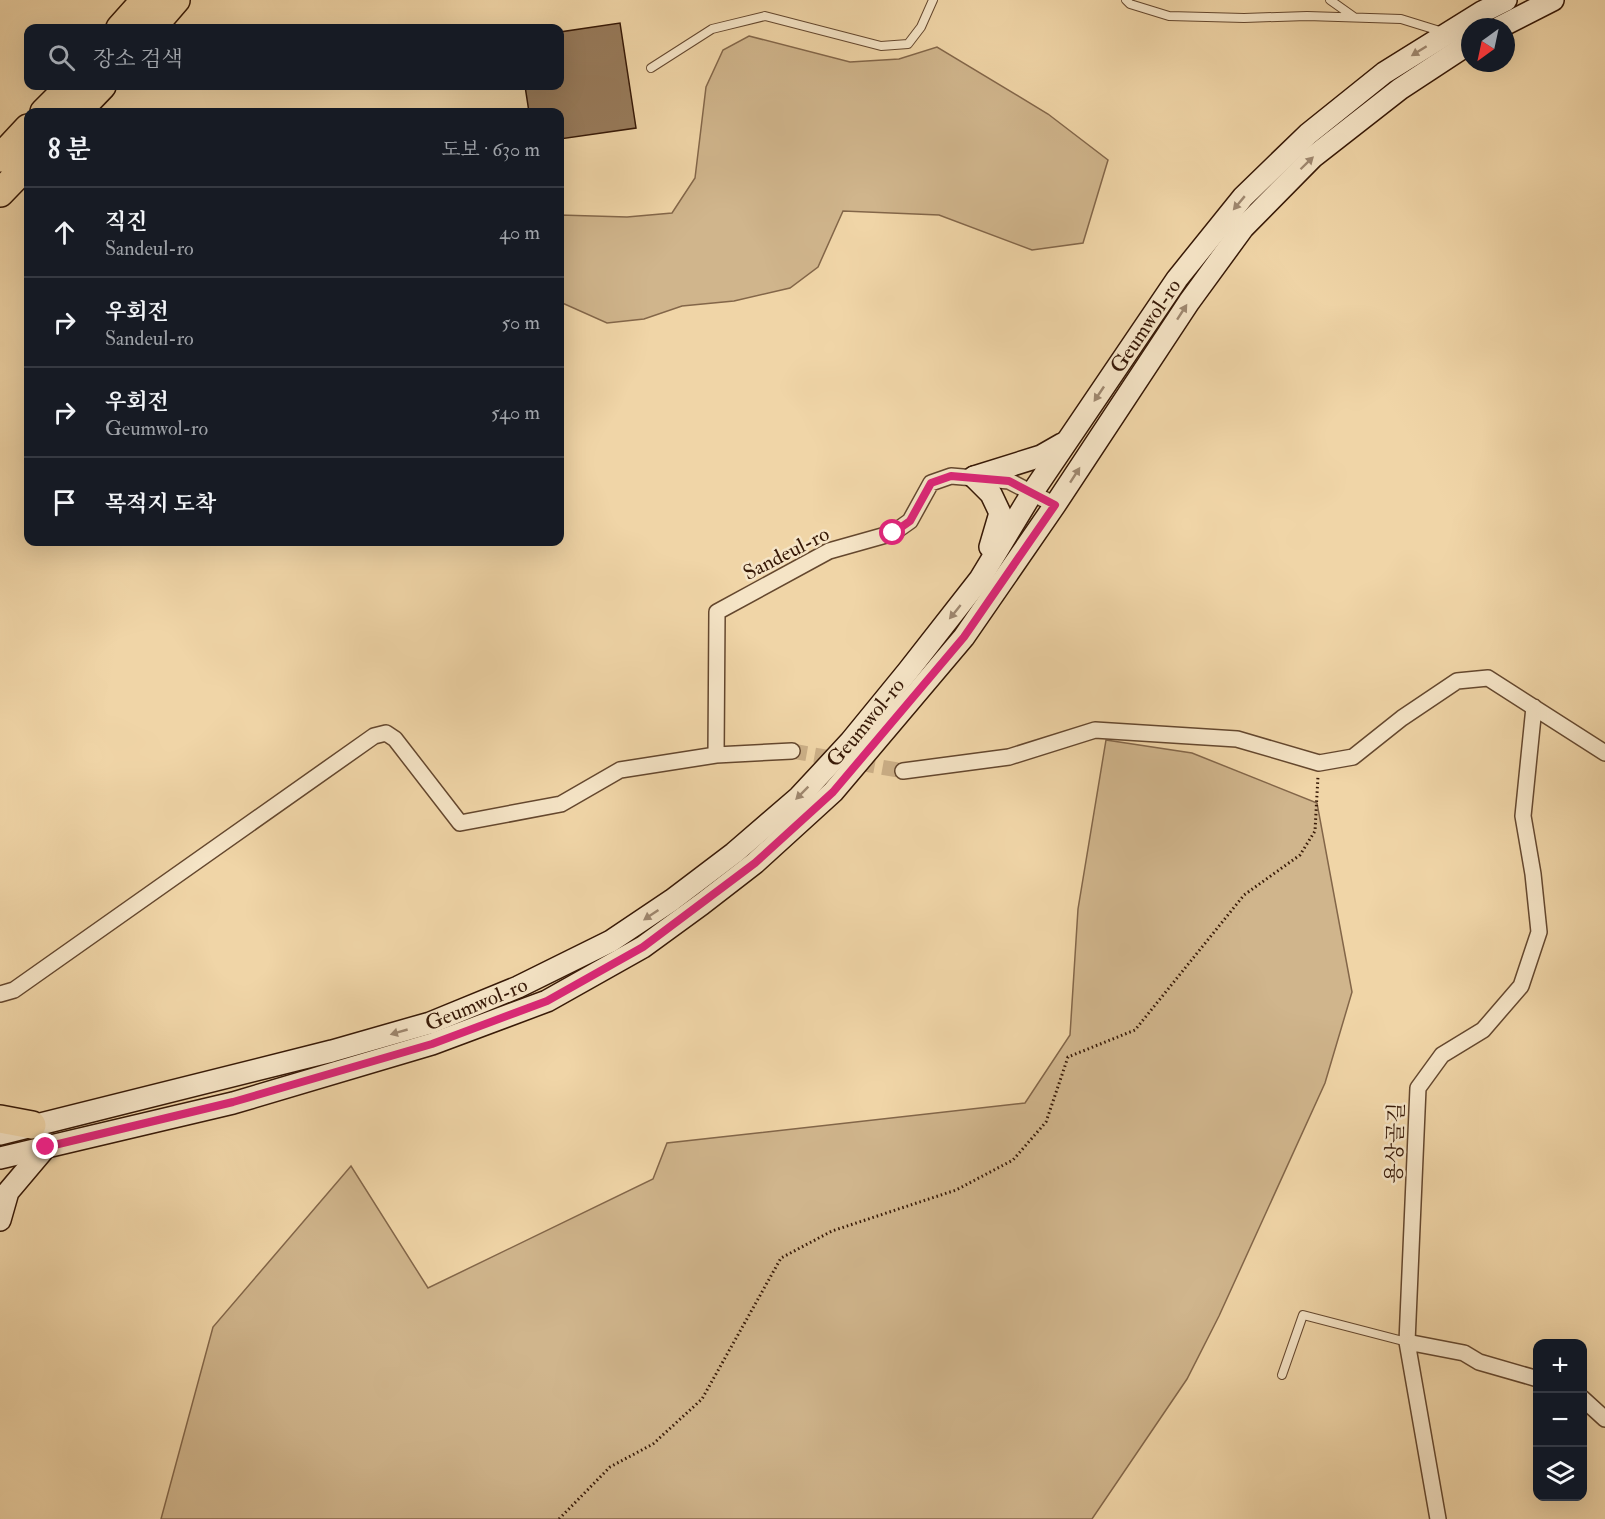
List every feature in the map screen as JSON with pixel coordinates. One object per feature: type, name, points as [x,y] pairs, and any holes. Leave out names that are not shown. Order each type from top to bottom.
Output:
[{"type":"highway","points":[[124,24],[145,0]]},
{"type":"highway","points":[[155,24],[176,0]]},
{"type":"highway","points":[[48,108],[66,90]]},
{"type":"highway","points":[[81,108],[98,90]]},
{"type":"highway","points":[[0,158],[24,132]]},
{"type":"highway","points":[[0,193],[24,168]]},
{"type":"highway","points":[[0,1119],[39,1136]]},
{"type":"main road","name":"Geumwol-ro","points":[[0,1158],[39,1136],[430,1023],[518,987],[611,941],[672,900],[734,853],[799,796],[850,742],[980,579],[1032,493],[1177,279],[1243,197],[1308,134],[1375,80],[1447,33],[1506,0]]},
{"type":"main road","points":[[1515,19],[1553,0]]},
{"type":"main road","name":"Geumwol-ro","points":[[0,1134],[39,1136],[233,1102],[432,1044],[547,1001],[643,947],[755,863],[833,792],[964,637],[1190,302],[1243,228],[1313,157],[1400,89],[1461,49]]},
{"type":"main road","points":[[980,579],[1000,513],[992,494],[974,477],[1041,456],[1068,440]]},
{"type":"main road","points":[[0,1220],[8,1192],[39,1136]]},
{"type":"street","name":"Sandeul-ro","points":[[716,754],[717,612],[829,550],[893,533],[910,521],[931,483],[951,476],[1009,481],[1055,505]]},
{"type":"street","points":[[903,771],[1010,757],[1095,730],[1237,739],[1319,764],[1353,757],[1402,718],[1457,681],[1488,678],[1605,753]]},
{"type":"street","name":"용상골길","points":[[1438,1519],[1407,1342],[1418,1088],[1442,1055],[1483,1030],[1521,986],[1539,932],[1533,874],[1523,816],[1534,707]]},
{"type":"street","points":[[0,994],[14,990],[374,735],[386,733],[395,739],[460,823],[561,804],[620,770],[716,754],[792,751]]},
{"type":"street","points":[[1407,1342],[1464,1353],[1479,1362],[1533,1378]]},
{"type":"street","points":[[1587,1403],[1605,1419]]},
{"type":"lane","points":[[651,68],[712,29],[765,16],[881,46],[908,44],[921,27],[933,0]]},
{"type":"lane","points":[[1126,0],[1169,16],[1401,19],[1447,33]]},
{"type":"lane","points":[[1330,0],[1355,18]]},
{"type":"lane","points":[[1282,1375],[1303,1315],[1407,1342]]},
{"type":"path","points":[[559,1519],[610,1467],[653,1444],[702,1399],[781,1258],[832,1231],[956,1190],[1013,1160],[1046,1122],[1068,1057],[1135,1030],[1244,895],[1300,855],[1315,831],[1319,764]]},
{"type":"shaded area","points":[[749,36],[850,62],[899,59],[937,47],[1048,114],[1108,160],[1083,243],[1032,250],[939,215],[843,211],[818,267],[790,288],[734,301],[682,306],[644,319],[607,323],[564,304],[564,215],[627,217],[672,213],[695,178],[706,87],[723,50]]},
{"type":"shaded area","points":[[1106,740],[1192,753],[1317,803],[1352,992],[1325,1083],[1219,1316],[1187,1379],[1092,1519],[161,1519],[213,1327],[351,1166],[428,1288],[653,1179],[667,1143],[1025,1103],[1070,1035],[1078,909]]},
{"type":"building","points":[[620,23],[636,128],[564,138],[564,108],[528,108],[526,90],[564,90],[564,31]]},
{"type":"tunnel","points":[[792,751],[903,771]]},
{"type":"route","points":[[46,1147],[233,1102],[432,1044],[547,1001],[643,947],[755,863],[833,792],[964,637],[1055,505],[1009,481],[951,476],[931,483],[910,521],[893,533]]}]
